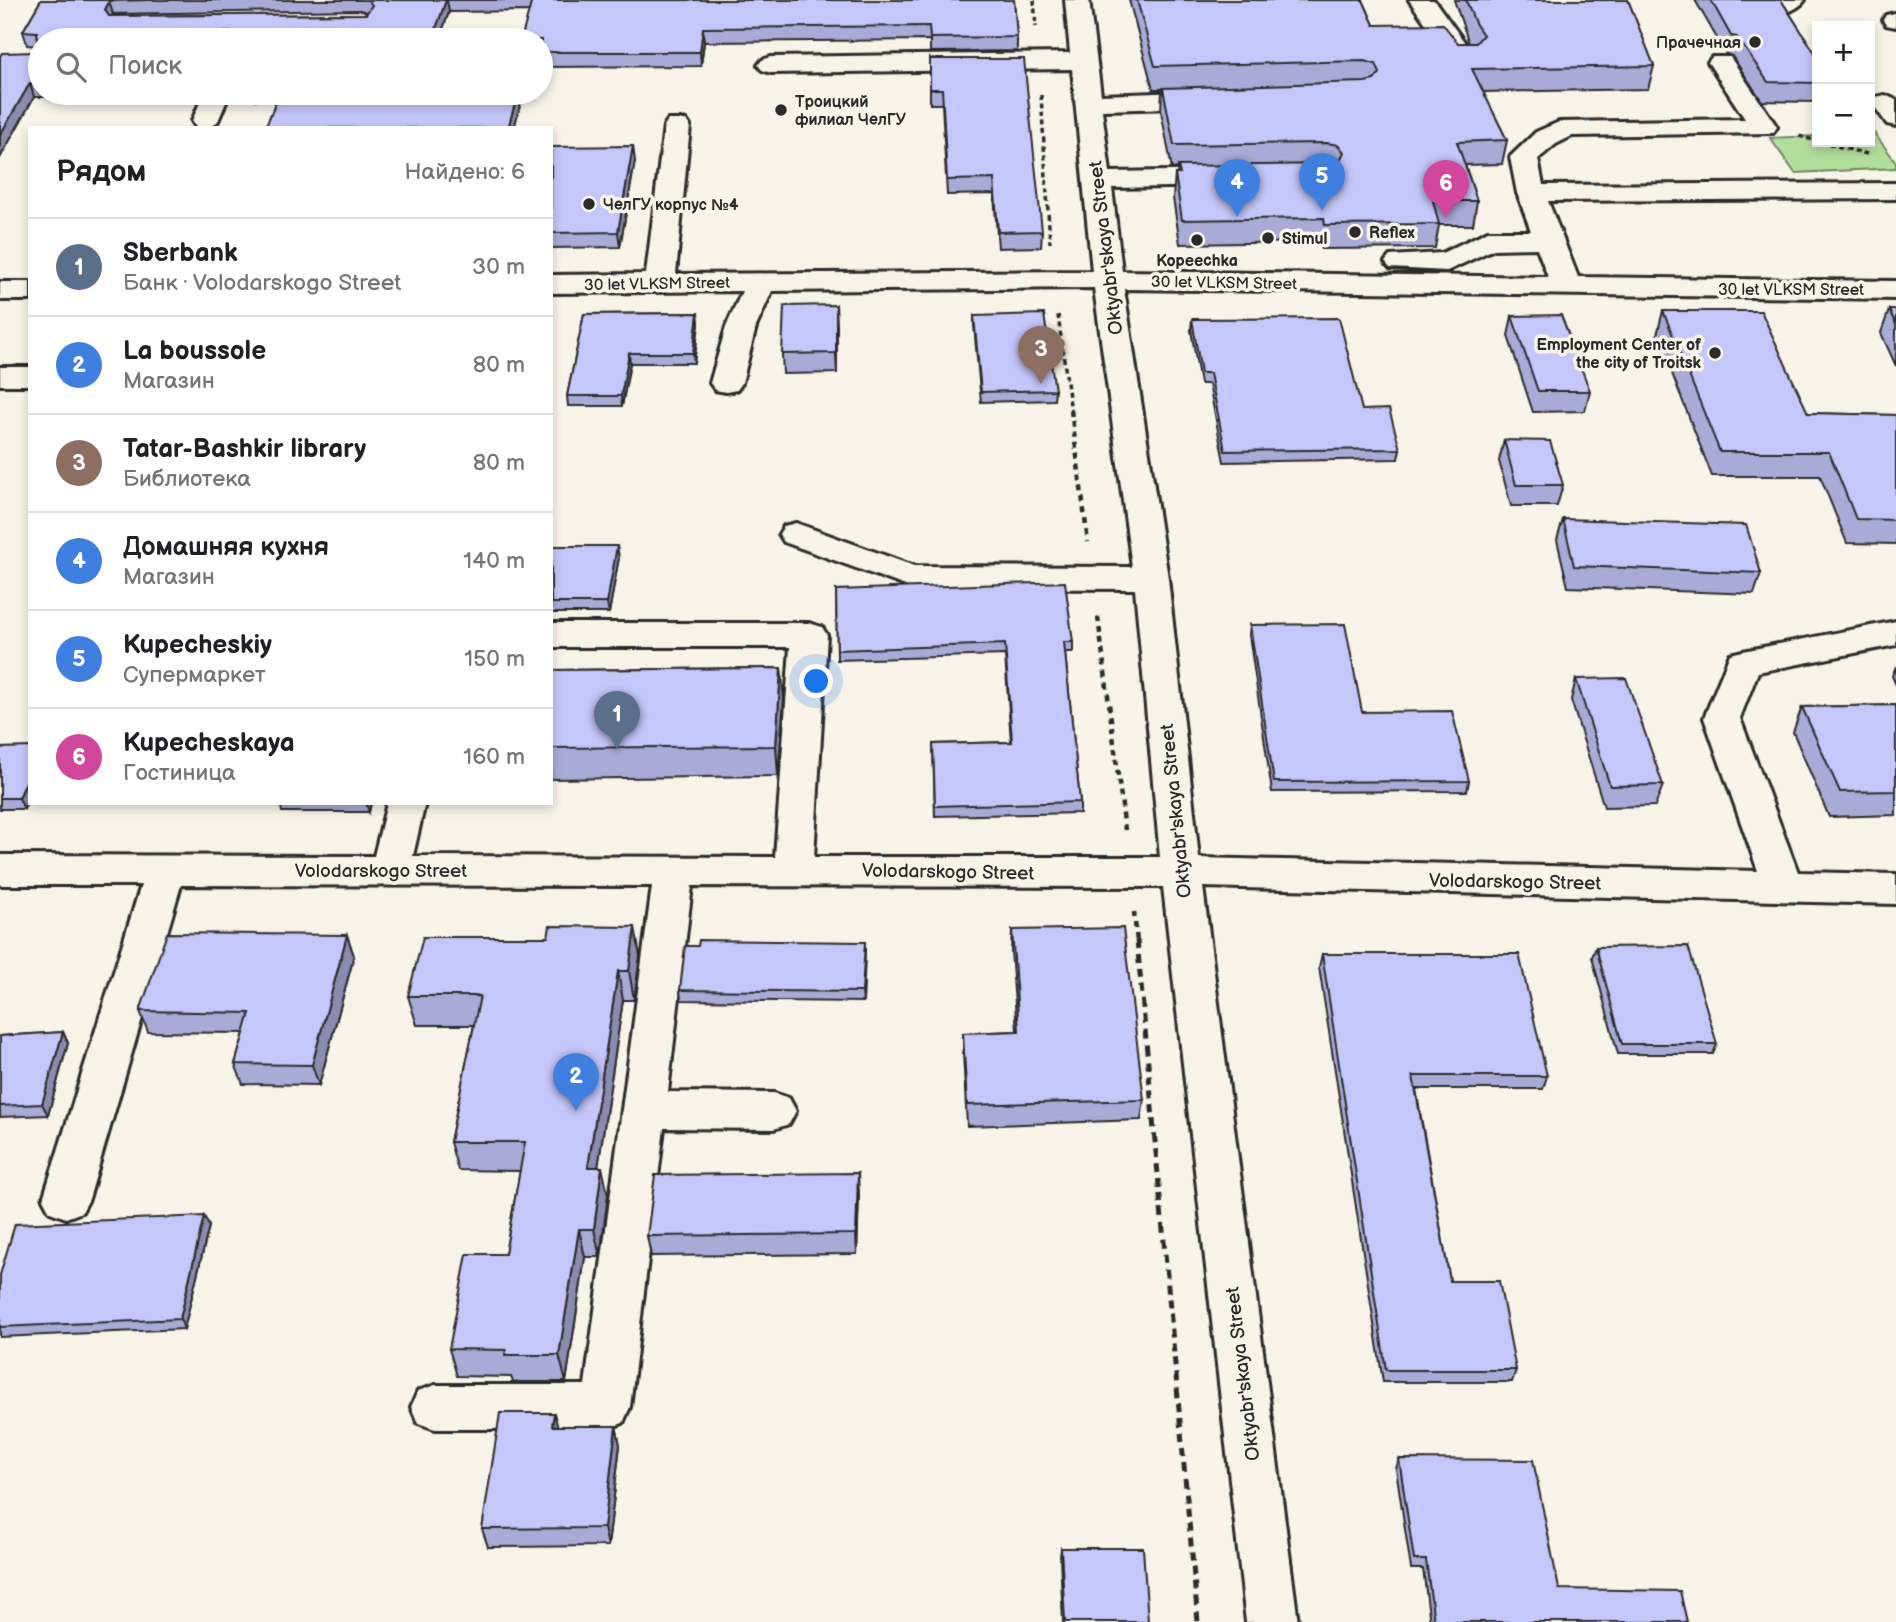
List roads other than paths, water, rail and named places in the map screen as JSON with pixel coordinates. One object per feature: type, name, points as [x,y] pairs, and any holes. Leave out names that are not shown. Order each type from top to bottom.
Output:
[{"type":"street","name":"Oktyabr'skaya Street","points":[[1077,0],[1108,280],[1151,578],[1181,873],[1272,1622]]},
{"type":"street","points":[[1421,0],[1463,58]]},
{"type":"street","points":[[1766,10],[1793,0]]},
{"type":"street","points":[[771,65],[1084,61]]},
{"type":"street","points":[[1567,288],[1531,193],[1524,157],[1546,138],[1568,128],[1764,127],[1721,62]]},
{"type":"street","points":[[1089,103],[1238,98]]},
{"type":"street","points":[[205,121],[212,105]]},
{"type":"street","points":[[660,283],[677,126]]},
{"type":"street","points":[[1097,180],[1255,178]]},
{"type":"street","points":[[1531,193],[1896,191]]},
{"type":"street","points":[[1329,261],[1447,262],[1489,240],[1550,239]]},
{"type":"street","name":"30 let VLKSM Street","points":[[553,284],[1053,279],[1567,288],[1896,290]]},
{"type":"street","points":[[726,383],[741,327],[761,282]]},
{"type":"street","points":[[0,376],[28,376]]},
{"type":"street","points":[[796,534],[911,577],[1151,578]]},
{"type":"street","points":[[1784,888],[1722,718],[1743,663],[1896,633]]},
{"type":"street","points":[[553,635],[809,635],[794,870]]},
{"type":"street","points":[[390,870],[406,805]]},
{"type":"street","name":"Volodarskogo Street","points":[[0,870],[1181,873],[1896,889]]},
{"type":"street","points":[[66,1199],[165,871]]},
{"type":"street","points":[[435,1407],[606,1407],[674,871]]},
{"type":"street","points":[[644,1110],[774,1111]]},
{"type":"place","name":"Прачечная","points":[[1755,42]]},
{"type":"place","name":"Троицкий филиал ЧелГУ","points":[[781,110]]},
{"type":"place","name":"ЧелГУ корпус №4","points":[[589,204]]},
{"type":"place","name":"Kupecheskiy","points":[[1322,211]]},
{"type":"place","name":"Домашняя кухня","points":[[1237,217]]},
{"type":"place","name":"Kupecheskaya","points":[[1446,218]]},
{"type":"place","name":"Reflex","points":[[1355,232]]},
{"type":"place","name":"Stimul","points":[[1268,238]]},
{"type":"place","name":"Kopeechka","points":[[1197,240]]},
{"type":"place","name":"Employment Center of the city of Troitsk","points":[[1715,353]]},
{"type":"place","name":"Tatar-Bashkir library","points":[[1041,384]]},
{"type":"place","name":"Sberbank","points":[[617,749]]},
{"type":"place","name":"La boussole","points":[[576,1111]]}]
